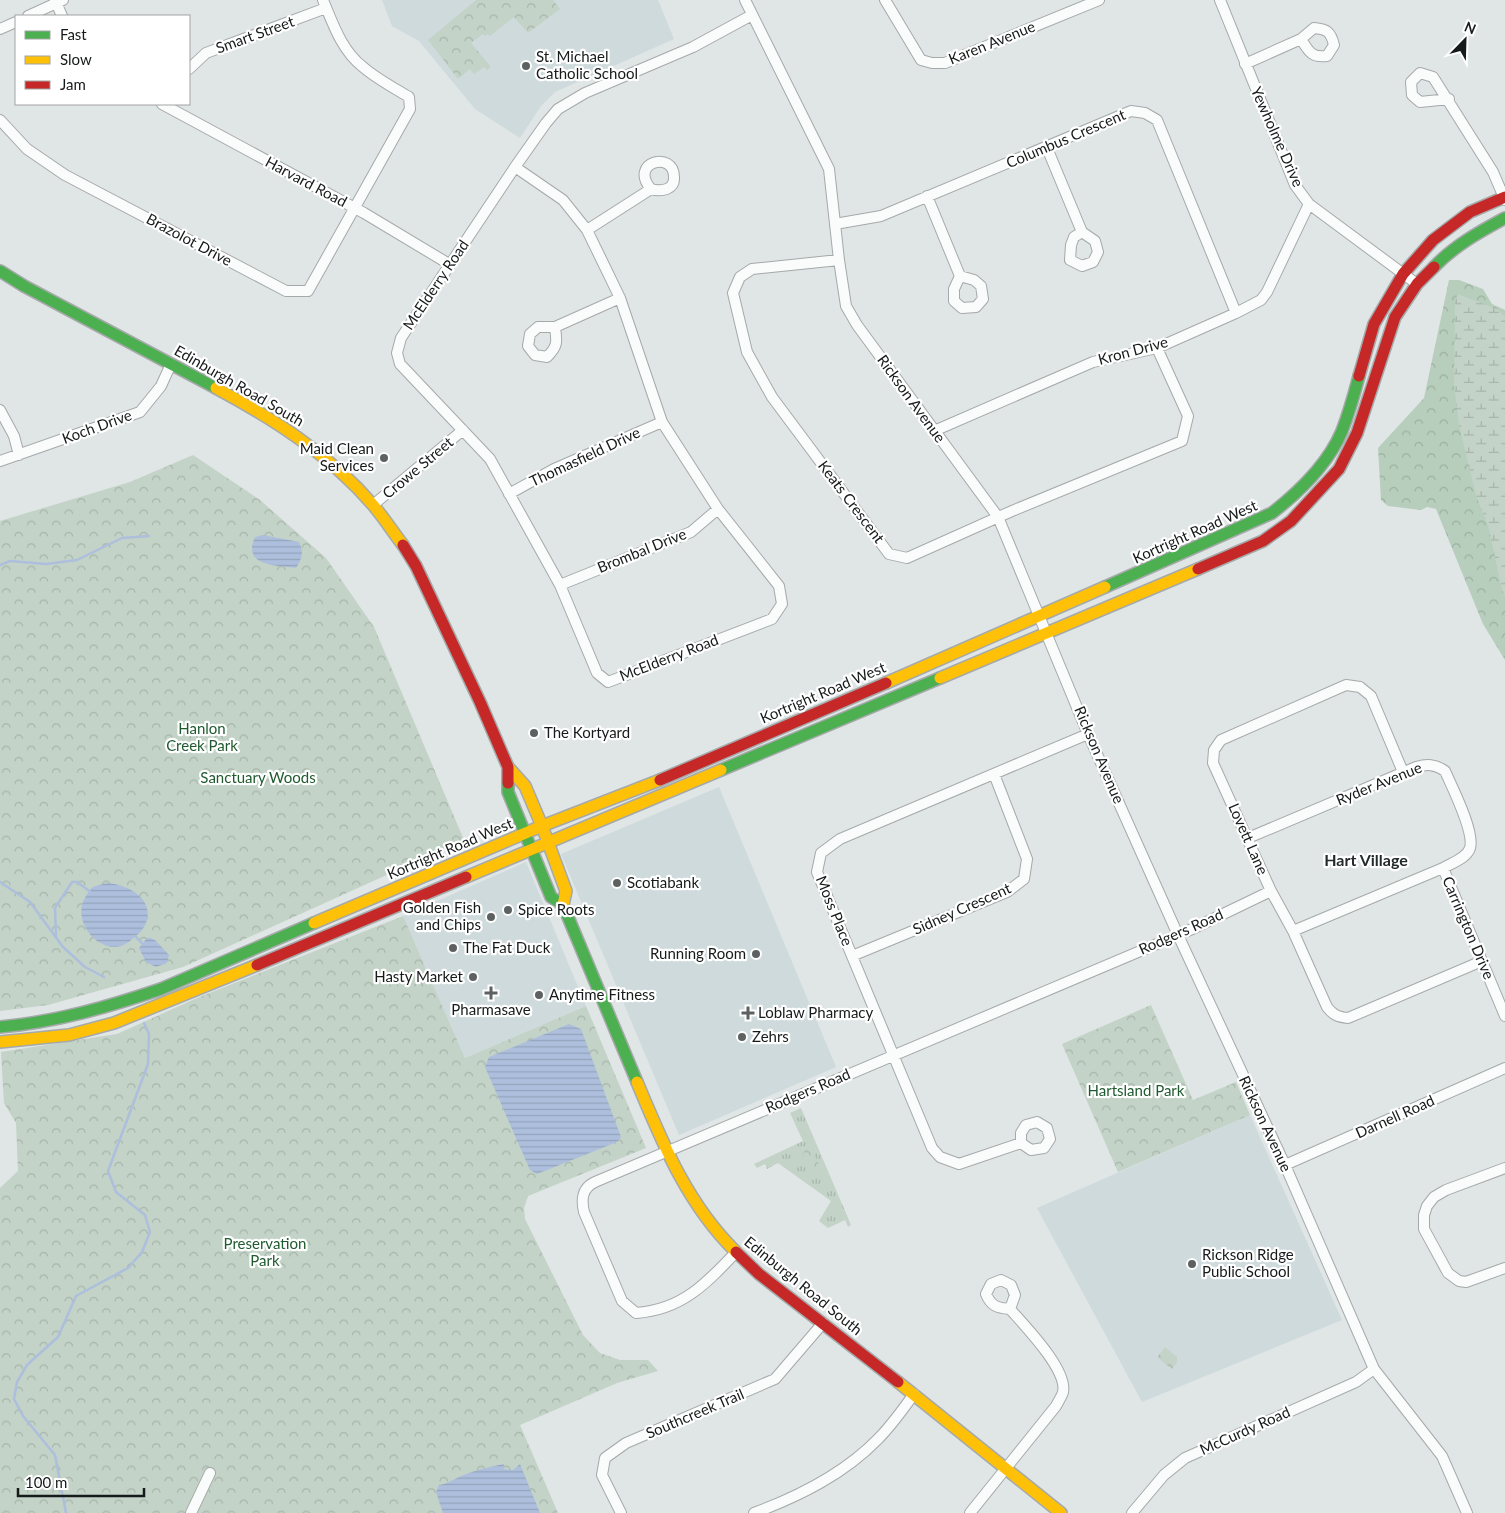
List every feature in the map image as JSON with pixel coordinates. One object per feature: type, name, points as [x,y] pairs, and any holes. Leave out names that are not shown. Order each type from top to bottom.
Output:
[{"type":"street","name":"Rickson Avenue","points":[[745,0],[829,168],[846,306],[857,326],[998,516],[1048,633],[1088,734],[1178,935],[1285,1165],[1374,1369],[1442,1456],[1467,1513]]},
{"type":"street","name":"Karen Avenue","points":[[885,0],[922,60],[932,63],[945,63],[1098,0]]},
{"type":"street","name":"Yewholme Drive","points":[[1220,0],[1295,185],[1308,204],[1417,284]]},
{"type":"street","points":[[30,15],[58,1],[62,15]]},
{"type":"street","points":[[325,4],[338,37],[362,67],[409,97],[410,109],[355,208]]},
{"type":"street","name":"Smart Street","points":[[190,68],[206,53],[325,4]]},
{"type":"street","name":"McElderry Road","points":[[515,167],[563,200],[587,230],[620,298],[662,422],[718,509],[779,586],[782,604],[772,619],[608,682],[597,672],[560,585],[490,459],[400,364],[397,353],[401,338],[515,167],[558,109],[584,93],[693,47],[752,15]]},
{"type":"street","points":[[0,29],[15,22]]},
{"type":"street","points":[[1245,64],[1301,40]]},
{"type":"street","points":[[1449,100],[1493,172],[1505,199]]},
{"type":"street","name":"Harvard Road","points":[[166,105],[355,208],[450,264]]},
{"type":"street","name":"Columbus Crescent","points":[[835,224],[881,216],[1047,148],[1131,111],[1145,112],[1157,120],[1236,313]]},
{"type":"street","name":"Brazolot Drive","points":[[0,120],[27,149],[65,175],[286,291],[308,290],[355,208]]},
{"type":"street","points":[[1047,148],[1082,232]]},
{"type":"street","points":[[587,230],[652,189]]},
{"type":"street","points":[[927,196],[960,276]]},
{"type":"street","name":"Kortright Road West","points":[[0,1027],[81,1014],[161,989],[542,826],[630,793],[1272,514],[1292,497],[1327,457],[1341,433],[1351,406],[1374,324],[1403,274],[1433,240],[1455,223],[1470,212],[1505,199]]},
{"type":"street","name":"Kron Drive","points":[[934,431],[1093,362],[1157,348],[1261,300],[1267,292],[1308,204]]},
{"type":"street","name":"Kortright Road West","points":[[0,1042],[69,1035],[114,1023],[170,1001],[1263,541],[1291,522],[1338,469],[1357,433],[1395,318],[1417,284],[1446,254],[1476,233],[1505,218]]},
{"type":"street","name":"Keats Crescent","points":[[839,260],[752,269],[740,277],[733,293],[747,352],[772,397],[889,554],[907,558],[998,516],[1182,441],[1188,416],[1157,348]]},
{"type":"street","name":"Edinburgh Road South","points":[[0,271],[24,286],[233,397],[293,433],[341,472],[373,505],[416,566],[480,702],[508,768],[525,786],[566,891],[563,904],[666,1152],[687,1190],[708,1221],[759,1274],[914,1394],[1061,1513]]},
{"type":"street","points":[[555,327],[620,298]]},
{"type":"street","name":"Koch Drive","points":[[0,461],[140,412],[161,386],[171,364]]},
{"type":"street","points":[[0,410],[14,436],[20,454]]},
{"type":"street","name":"Thomasfield Drive","points":[[509,494],[554,469],[662,422]]},
{"type":"street","name":"Crowe Street","points":[[373,505],[463,430]]},
{"type":"street","name":"Brombal Drive","points":[[560,585],[691,532],[718,509]]},
{"type":"street","name":"Lovett Lane","points":[[1403,772],[1371,696],[1360,686],[1346,685],[1221,740],[1214,750],[1213,762],[1271,891],[1293,931],[1327,1007],[1332,1014],[1348,1018],[1482,962]]},
{"type":"street","name":"Moss Place","points":[[1021,1143],[959,1164],[940,1157],[932,1148],[817,872],[821,853],[840,839],[1088,734]]},
{"type":"street","name":"Ryder Avenue","points":[[1248,838],[1416,766],[1428,764],[1438,766],[1445,771],[1471,834],[1470,848],[1465,856],[1443,868],[1293,931]]},
{"type":"street","name":"Edinburgh Road South","points":[[508,768],[508,792],[551,897],[563,904]]},
{"type":"street","name":"Sidney Crescent","points":[[852,956],[1007,892],[1024,879],[1027,859],[994,774]]},
{"type":"street","name":"Carrington Drive","points":[[1443,868],[1505,1016]]},
{"type":"street","name":"Rodgers Road","points":[[736,1252],[712,1277],[688,1297],[653,1312],[636,1313],[622,1301],[584,1212],[583,1194],[591,1184],[1178,935],[1271,891]]},
{"type":"street","name":"Darnell Road","points":[[1285,1165],[1505,1068]]},
{"type":"street","points":[[1505,1168],[1446,1190],[1434,1197],[1427,1206],[1424,1215],[1424,1229],[1448,1273],[1459,1281],[1466,1282],[1505,1268]]},
{"type":"street","points":[[970,1513],[1056,1406],[1063,1392],[1062,1378],[1047,1351],[1010,1309]]},
{"type":"street","name":"Southcreek Trail","points":[[621,1513],[602,1474],[605,1458],[626,1443],[775,1380],[823,1324]]},
{"type":"street","name":"McCurdy Road","points":[[1132,1513],[1164,1475],[1185,1458],[1356,1382],[1374,1369]]},
{"type":"street","points":[[754,1513],[821,1484],[863,1453],[879,1438],[914,1394]]},
{"type":"street","points":[[191,1513],[210,1473]]},
{"type":"shaded area","name":"St. Michael Catholic School","points":[[382,0],[658,0],[674,39],[555,92],[541,106],[520,138],[475,109],[419,41],[392,26]]},
{"type":"shaded area","points":[[719,787],[836,1067],[679,1135],[561,854]]},
{"type":"shaded area","points":[[526,862],[586,1006],[465,1058],[403,916]]},
{"type":"shaded area","name":"Rickson Ridge Public School","points":[[1250,1115],[1342,1320],[1142,1402],[1037,1208]]},
{"type":"green space","points":[[476,0],[553,0],[560,9],[528,33],[514,17],[490,36],[483,34],[471,43],[491,67],[487,70],[484,67],[474,74],[470,69],[458,79],[428,40]]},
{"type":"green space","points":[[1449,280],[1459,280],[1483,289],[1492,304],[1505,310],[1505,660],[1483,624],[1436,509],[1427,507],[1421,510],[1388,506],[1381,500],[1378,448],[1424,398]]},
{"type":"green space","points":[[1458,294],[1497,309],[1505,317],[1505,596],[1502,590],[1488,525],[1476,496],[1459,425],[1454,384],[1455,300]]},
{"type":"green space","name":"Hanlon Creek Park","points":[[193,455],[260,500],[326,558],[374,627],[464,840],[183,967],[48,1005],[0,1011],[0,521],[130,482]]},
{"type":"green space","name":"Preservation Park","points":[[403,916],[465,1058],[586,1006],[646,1148],[528,1196],[524,1208],[525,1219],[583,1335],[600,1353],[620,1360],[648,1360],[658,1371],[617,1383],[520,1425],[558,1513],[0,1513],[0,1188],[18,1171],[16,1123],[4,1103],[1,1052],[117,1034],[197,998]]},
{"type":"green space","name":"Hartsland Park","points":[[1151,1005],[1193,1100],[1236,1082],[1250,1115],[1118,1172],[1062,1044]]},
{"type":"green space","points":[[801,1108],[851,1225],[848,1227],[845,1220],[828,1228],[819,1221],[831,1201],[778,1163],[767,1169],[765,1164],[757,1168],[754,1164],[803,1141],[790,1113]]},
{"type":"green space","points":[[805,1150],[813,1152],[820,1167],[814,1174],[808,1171],[802,1156]]},
{"type":"green space","points":[[1165,1347],[1177,1357],[1177,1362],[1172,1369],[1157,1357]]},
{"type":"water","points":[[263,535],[299,542],[302,555],[296,568],[271,565],[257,559],[253,554],[252,547],[255,537]]},
{"type":"water","points":[[108,883],[133,891],[145,902],[147,909],[144,927],[131,940],[121,946],[111,947],[92,937],[82,918],[82,907],[90,890],[93,887]]},
{"type":"water","points":[[147,938],[156,941],[169,955],[167,963],[156,967],[146,962],[139,948]]},
{"type":"water","points":[[569,1024],[581,1029],[621,1137],[617,1142],[537,1174],[530,1170],[485,1067],[489,1057]]},
{"type":"water","points":[[504,1464],[503,1469],[513,1470],[520,1464],[540,1513],[443,1513],[436,1492],[439,1485],[474,1471]]},
{"type":"waterway","points":[[0,565],[10,561],[46,564],[77,560],[122,538],[149,536]]},
{"type":"waterway","points":[[0,882],[30,902],[63,947],[85,967],[104,977]]},
{"type":"waterway","points":[[56,936],[55,908],[72,882],[77,882],[92,893]]},
{"type":"waterway","points":[[135,936],[142,943]]},
{"type":"waterway","points":[[66,1513],[55,1455],[23,1416],[14,1399],[17,1382],[27,1365],[58,1337],[76,1296],[128,1268],[142,1252],[150,1232],[145,1215],[116,1192],[108,1171],[148,1064],[149,1034],[144,1023]]},
{"type":"traffic: fast","points":[[1434,267],[1458,246],[1505,218]]},
{"type":"traffic: fast","points":[[0,271],[24,286],[216,388]]},
{"type":"traffic: fast","points":[[1105,587],[1272,513],[1282,505],[1312,477],[1329,455],[1342,431],[1359,376]]},
{"type":"traffic: fast","points":[[721,770],[940,678]]},
{"type":"traffic: fast","points":[[508,783],[508,792],[551,897],[563,905],[637,1082]]},
{"type":"traffic: fast","points":[[0,1027],[62,1018],[141,996],[314,923]]},
{"type":"traffic: slow","points":[[216,388],[280,425],[320,454],[373,505],[403,545]]},
{"type":"traffic: slow","points":[[940,678],[1198,569]]},
{"type":"traffic: slow","points":[[886,683],[1105,587]]},
{"type":"traffic: slow","points":[[508,767],[525,786],[542,826],[566,891],[563,905]]},
{"type":"traffic: slow","points":[[466,877],[721,770]]},
{"type":"traffic: slow","points":[[314,923],[542,826],[660,780]]},
{"type":"traffic: slow","points":[[0,1042],[69,1035],[114,1023],[257,965]]},
{"type":"traffic: slow","points":[[637,1082],[667,1150],[690,1193],[704,1214],[736,1252]]},
{"type":"traffic: slow","points":[[898,1382],[1061,1513]]},
{"type":"traffic: jam","points":[[1359,376],[1374,324],[1403,274],[1433,240],[1470,212],[1505,197]]},
{"type":"traffic: jam","points":[[1198,569],[1263,541],[1291,521],[1339,469],[1357,433],[1395,317],[1417,284],[1434,267]]},
{"type":"traffic: jam","points":[[403,545],[416,566],[480,702],[508,767],[508,783]]},
{"type":"traffic: jam","points":[[660,780],[886,683]]},
{"type":"traffic: jam","points":[[257,965],[466,877]]},
{"type":"traffic: jam","points":[[736,1252],[759,1274],[898,1382]]},
{"type":"place","name":"St. Michael Catholic School","points":[[526,66]]},
{"type":"place","name":"Maid Clean Services","points":[[384,458]]},
{"type":"place","name":"The Kortyard","points":[[534,733]]},
{"type":"place","name":"Scotiabank","points":[[617,883]]},
{"type":"place","name":"Spice Roots","points":[[508,910]]},
{"type":"place","name":"Golden Fish and Chips","points":[[491,917]]},
{"type":"place","name":"The Fat Duck","points":[[453,948]]},
{"type":"place","name":"Running Room","points":[[756,954]]},
{"type":"place","name":"Hasty Market","points":[[473,977]]},
{"type":"place","name":"Pharmasave","points":[[491,993]]},
{"type":"place","name":"Anytime Fitness","points":[[539,995]]},
{"type":"place","name":"Loblaw Pharmacy","points":[[748,1013]]},
{"type":"place","name":"Zehrs","points":[[742,1037]]},
{"type":"place","name":"Rickson Ridge Public School","points":[[1192,1264]]},
{"type":"district","name":"Hart Village","points":[[1366,860]]},
{"type":"park label","name":"Sanctuary Woods","points":[[258,778]]}]
